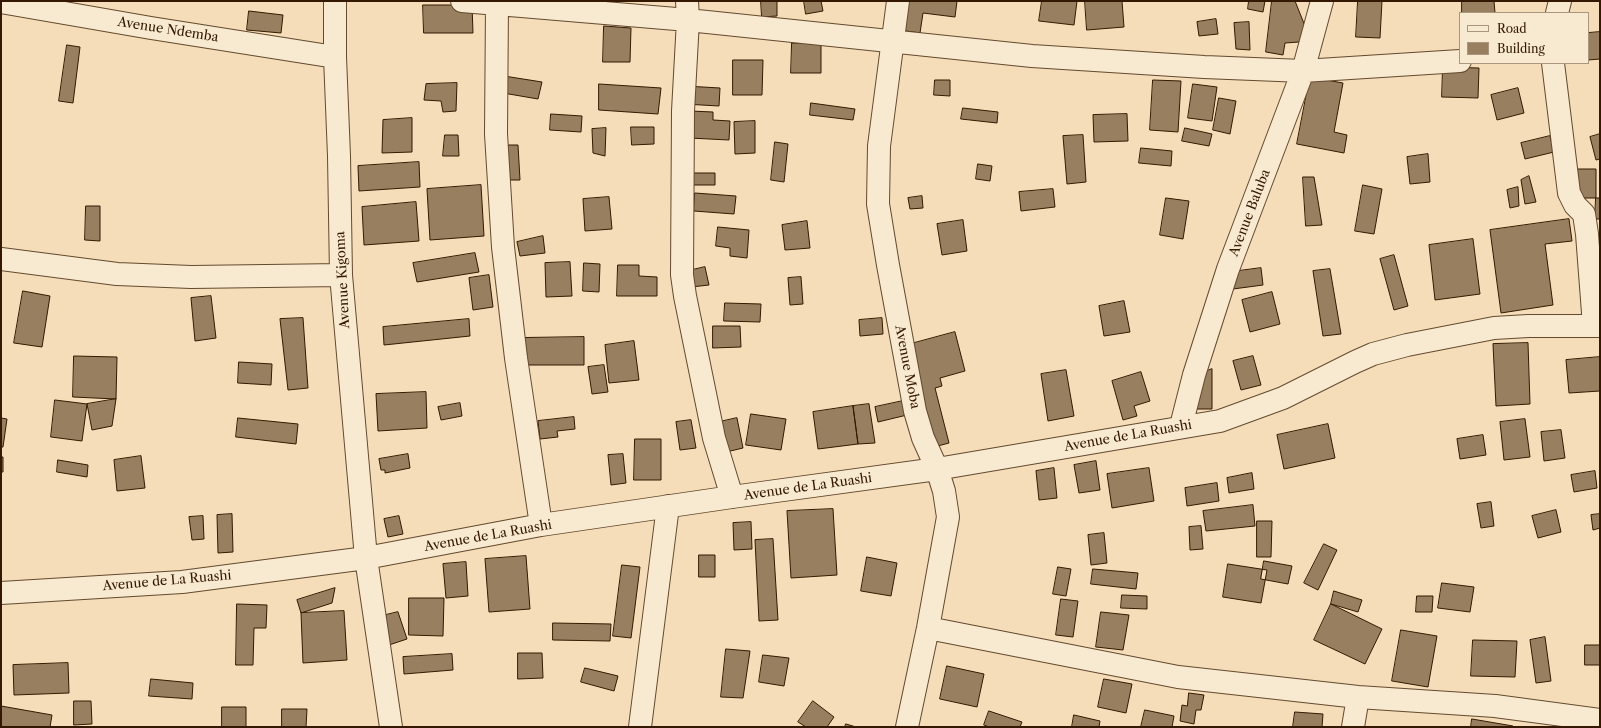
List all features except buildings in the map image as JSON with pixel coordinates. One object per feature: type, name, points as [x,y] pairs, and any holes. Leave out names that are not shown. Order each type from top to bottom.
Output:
[{"type":"street","name":"Avenue Kigoma","points":[[335,1],[335,57],[339,156],[341,275],[366,558],[391,727]]},
{"type":"street","points":[[462,1],[497,4],[687,10],[892,42],[1040,56],[1204,67],[1304,71],[1459,62]]},
{"type":"street","name":"Avenue Moba","points":[[898,1],[879,146],[878,204],[915,411],[922,438],[938,469],[944,491],[948,517],[928,628],[907,727]]},
{"type":"street","name":"Avenue Baluba","points":[[1181,426],[1194,375],[1228,269],[1304,71],[1322,1]]},
{"type":"street","points":[[1557,12],[1560,1]]},
{"type":"street","name":"Avenue Ndemba","points":[[1,2],[151,28],[335,57]]},
{"type":"street","points":[[497,4],[496,134],[503,247],[516,358],[541,525]]},
{"type":"street","points":[[687,10],[683,111],[682,275],[714,438],[732,497]]},
{"type":"street","points":[[1553,64],[1569,192],[1574,205],[1584,214],[1597,326]]},
{"type":"street","points":[[1,259],[117,274],[191,277],[341,275]]},
{"type":"street","name":"Avenue de La Ruashi","points":[[1,593],[182,582],[366,558],[541,525],[938,469],[1181,426],[1220,421],[1283,398],[1361,359],[1407,345],[1494,328],[1597,326]]},
{"type":"street","points":[[640,727],[668,506]]},
{"type":"street","points":[[928,628],[1178,677],[1358,697],[1495,706],[1600,720]]},
{"type":"street","points":[[1353,727],[1358,697]]}]
